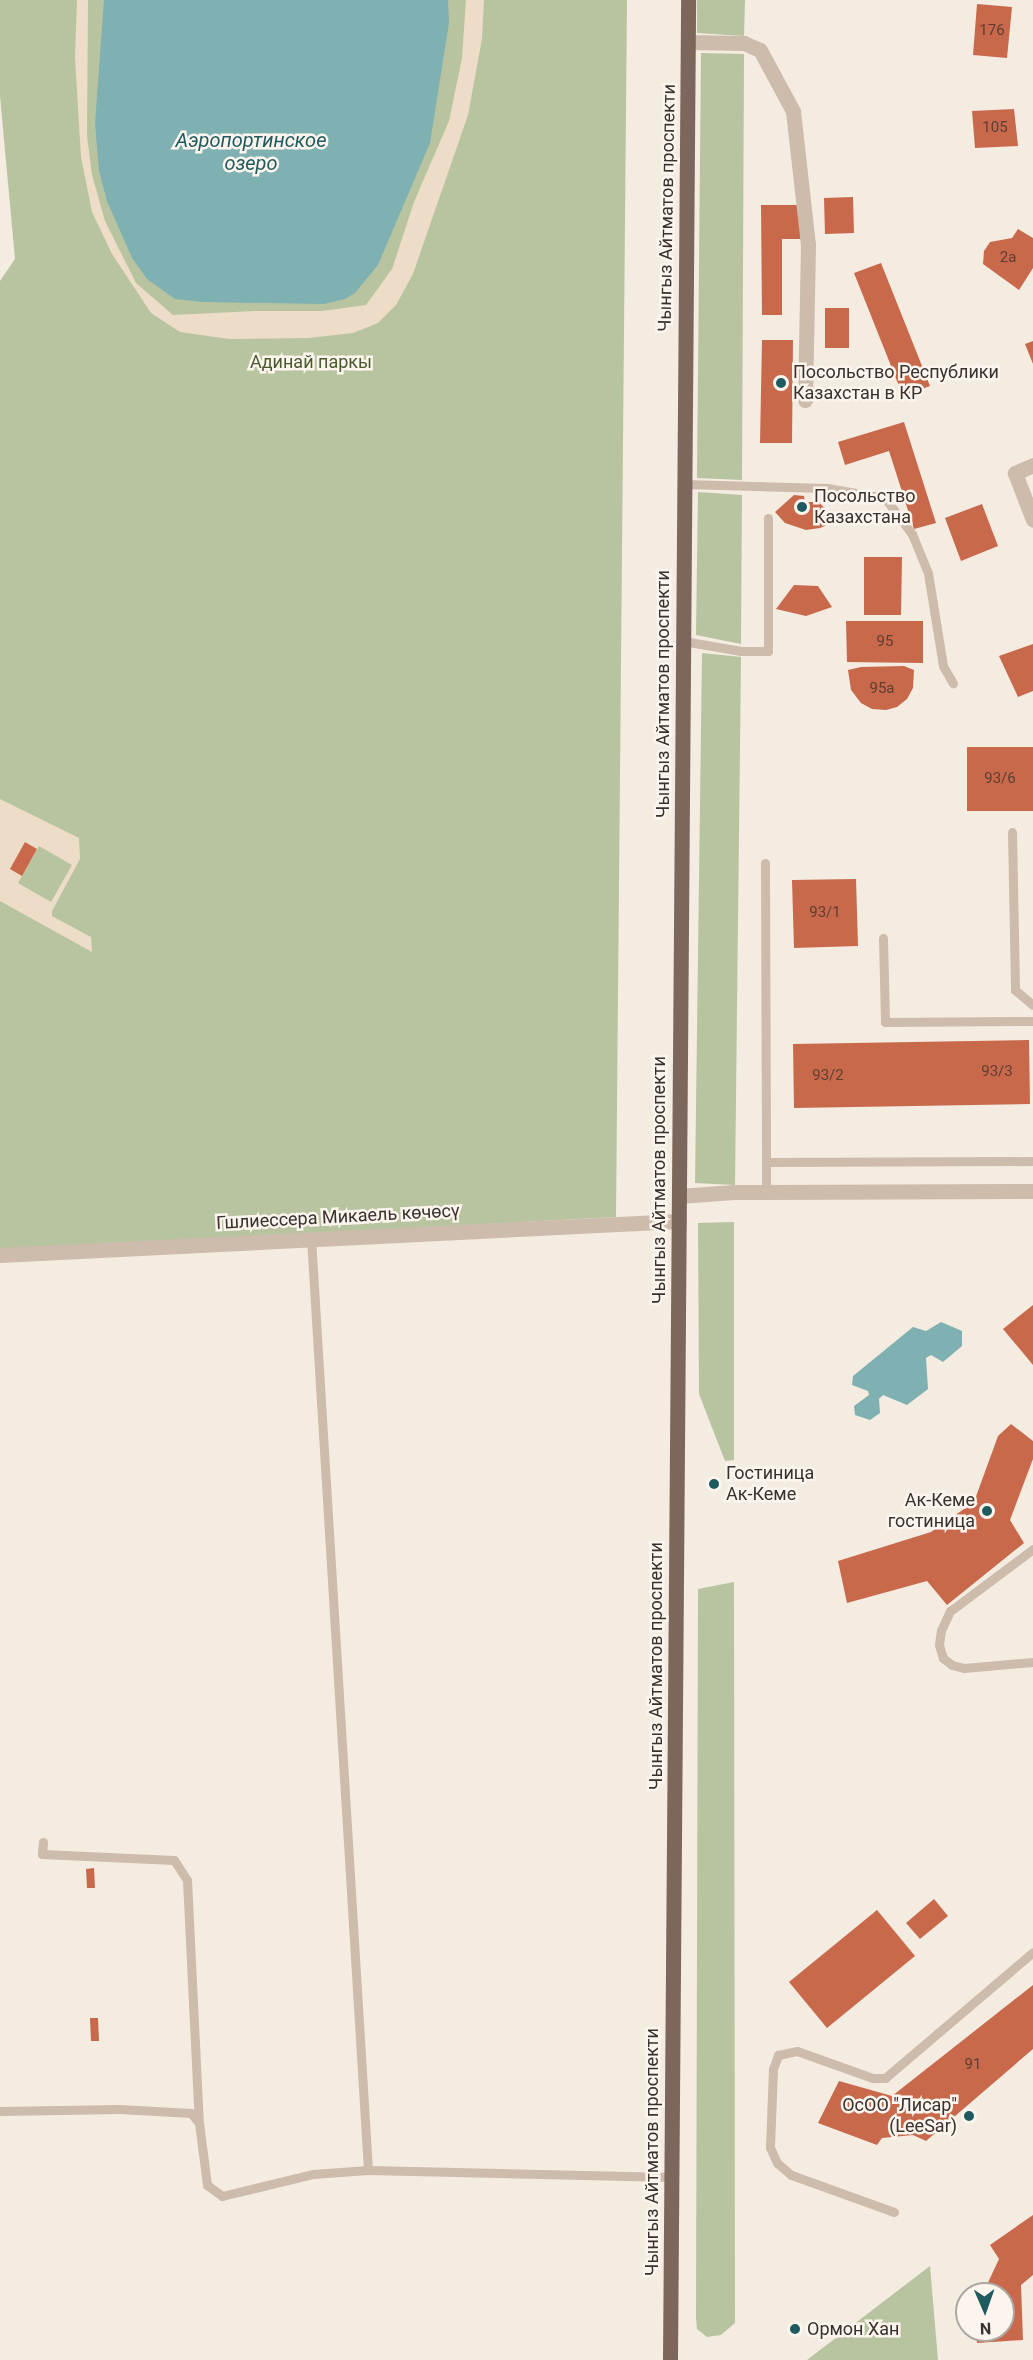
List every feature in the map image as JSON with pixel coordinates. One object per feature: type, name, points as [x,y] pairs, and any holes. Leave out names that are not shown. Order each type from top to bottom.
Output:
[{"type":"main road","name":"Чынгыз Айтматов проспекти","points":[[670,2360],[688,0]]},
{"type":"street","points":[[688,42],[744,43],[760,50],[793,111],[808,244],[805,400]]},
{"type":"street","points":[[1033,465],[1015,473],[1033,520]]},
{"type":"street","points":[[679,1196],[766,1191],[1033,1191]]},
{"type":"street","name":"Гшлиессера Микаель көчөсү","points":[[0,1255],[679,1221]]},
{"type":"lane","points":[[684,484],[827,488],[885,498],[912,534],[928,573],[943,666],[953,683]]},
{"type":"lane","points":[[683,641],[741,651],[768,651],[768,518]]},
{"type":"lane","points":[[1011,832],[1015,990],[1033,1005]]},
{"type":"lane","points":[[765,862],[766,1191]]},
{"type":"lane","points":[[883,938],[885,1022],[1033,1021]]},
{"type":"lane","points":[[766,1162],[1033,1161]]},
{"type":"lane","points":[[311,1238],[368,2170]]},
{"type":"lane","points":[[1033,1549],[950,1611],[941,1630],[939,1645],[943,1658],[951,1665],[964,1668],[1033,1662]]},
{"type":"lane","points":[[43,1842],[42,1854],[174,1860],[187,1880],[199,2122],[207,2185],[222,2196],[313,2174],[368,2170],[672,2177]]},
{"type":"lane","points":[[894,2212],[791,2175],[777,2163],[770,2147],[773,2069],[778,2055],[797,2051],[873,2078],[885,2078],[1033,1952]]},
{"type":"lane","points":[[0,2111],[119,2109],[191,2113],[199,2122]]},
{"type":"green space","name":"Адинай паркы","points":[[0,0],[627,0],[616,1217],[0,1250],[0,281],[15,259],[0,96]]},
{"type":"green space","points":[[697,0],[745,0],[744,36],[697,33]]},
{"type":"green space","points":[[701,53],[744,54],[742,480],[697,478]]},
{"type":"green space","points":[[698,492],[742,495],[741,644],[696,635]]},
{"type":"green space","points":[[702,653],[741,657],[735,1185],[695,1183]]},
{"type":"green space","points":[[734,1222],[734,1460],[725,1461],[699,1394],[698,1223]]},
{"type":"green space","points":[[734,1582],[735,2323],[721,2335],[707,2337],[697,2329],[696,2318],[698,1589]]},
{"type":"green space","points":[[930,2266],[938,2360],[807,2360]]},
{"type":"shaded area","points":[[77,0],[88,0],[87,136],[92,175],[105,221],[136,283],[173,315],[322,311],[366,305],[392,269],[414,202],[449,121],[462,58],[466,0],[484,0],[482,39],[468,115],[413,274],[396,305],[378,323],[353,333],[309,338],[229,339],[180,332],[151,313],[112,254],[92,212],[81,157],[75,58]]},
{"type":"shaded area","points":[[0,799],[79,838],[80,859],[52,911],[52,916],[91,937],[92,952],[0,901]],"holes":[[[39,846],[72,865],[51,902],[18,883]]]},
{"type":"water","name":"Аэропортинское озеро","points":[[104,0],[448,0],[449,23],[430,143],[378,265],[355,293],[345,299],[324,304],[203,302],[175,299],[147,279],[132,258],[107,201],[99,171],[95,123]]},
{"type":"water","points":[[941,1322],[962,1331],[962,1346],[943,1362],[931,1355],[926,1358],[928,1389],[907,1405],[883,1395],[879,1399],[880,1413],[870,1420],[855,1415],[854,1406],[869,1395],[868,1391],[852,1385],[853,1376],[913,1327],[926,1331]]},
{"type":"building","points":[[977,4],[1012,7],[1007,58],[973,55]]},
{"type":"building","points":[[1014,109],[1018,146],[975,148],[972,111]]},
{"type":"building","points":[[853,197],[854,233],[825,234],[824,198]]},
{"type":"building","points":[[761,205],[802,205],[802,239],[782,239],[782,315],[762,315]]},
{"type":"building","points":[[1018,229],[1033,238],[1033,268],[1019,290],[983,264],[984,251],[990,242],[1012,238]]},
{"type":"building","points":[[881,263],[930,386],[903,396],[854,273]]},
{"type":"building","points":[[825,308],[849,308],[849,348],[825,348]]},
{"type":"building","points":[[762,340],[793,340],[792,443],[760,443]]},
{"type":"building","points":[[1033,341],[1033,364],[1025,344]]},
{"type":"building","points":[[904,422],[936,523],[914,529],[889,451],[845,465],[838,442]]},
{"type":"building","name":"Посольство Казахстана","points":[[794,495],[804,496],[805,502],[819,502],[836,521],[820,528],[806,530],[785,523],[775,512]]},
{"type":"building","points":[[982,504],[998,546],[961,561],[945,518]]},
{"type":"building","points":[[864,557],[902,557],[901,615],[864,615]]},
{"type":"building","points":[[794,585],[818,586],[832,607],[806,616],[776,609]]},
{"type":"building","points":[[846,621],[923,621],[923,663],[847,662]]},
{"type":"building","points":[[1033,644],[1033,691],[1018,697],[999,656]]},
{"type":"building","points":[[904,666],[914,670],[913,688],[907,699],[897,707],[886,710],[872,709],[861,703],[851,690],[848,670],[861,667]]},
{"type":"building","points":[[967,747],[1033,747],[1033,811],[967,811]]},
{"type":"building","points":[[25,842],[37,849],[22,876],[10,869]]},
{"type":"building","points":[[856,879],[858,946],[794,948],[792,880]]},
{"type":"building","points":[[1029,1040],[1030,1104],[794,1108],[793,1044]]},
{"type":"building","points":[[1033,1305],[1033,1365],[1003,1329]]},
{"type":"building","name":"Ак-Кеме гостиница","points":[[1011,1424],[1033,1441],[1033,1459],[1010,1520],[1024,1543],[947,1605],[927,1581],[847,1603],[838,1561],[931,1532],[974,1502],[998,1436]]},
{"type":"building","points":[[94,1868],[95,1888],[87,1888],[86,1869]]},
{"type":"building","points":[[934,1899],[948,1916],[920,1939],[906,1923]]},
{"type":"building","points":[[877,1910],[915,1956],[827,2028],[789,1982]]},
{"type":"building","points":[[1033,1985],[1033,2049],[926,2141],[913,2135],[882,2138],[877,2145],[818,2123],[839,2081],[892,2096]]},
{"type":"building","points":[[90,2018],[98,2018],[99,2041],[91,2041]]},
{"type":"building","points":[[1033,2215],[1033,2275],[1021,2285],[1023,2340],[1015,2341],[1015,2282],[988,2282],[999,2259],[990,2245]]},
{"type":"place","name":"Посольство Республики Казахстан в КР","points":[[781,383]]},
{"type":"place","name":"Посольство Казахстана","points":[[802,507]]},
{"type":"place","name":"Гостиница Ак-Кеме","points":[[714,1484]]},
{"type":"place","name":"Ак-Кеме гостиница","points":[[987,1511]]},
{"type":"place","name":"ОсОО \"Лисар\" (LeeSar)","points":[[969,2116]]},
{"type":"place","name":"Ормон Хан","points":[[795,2329]]}]
